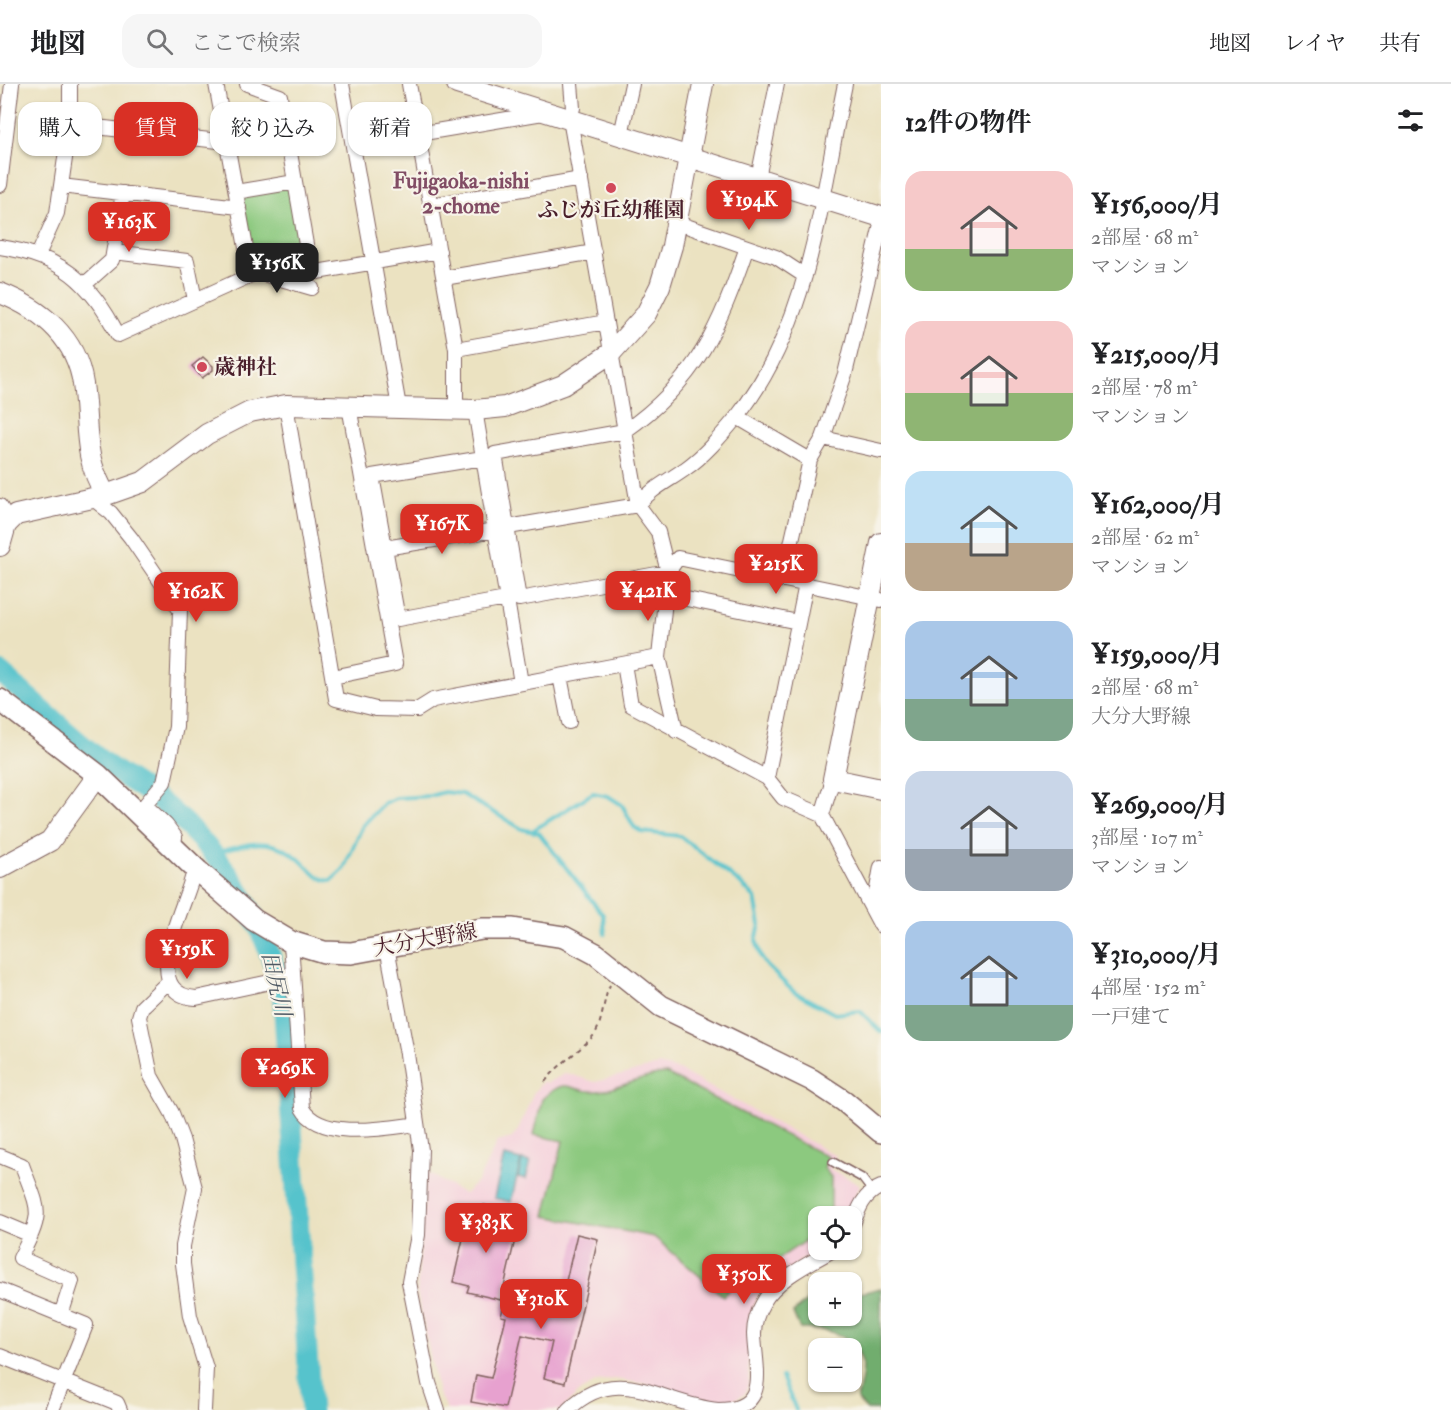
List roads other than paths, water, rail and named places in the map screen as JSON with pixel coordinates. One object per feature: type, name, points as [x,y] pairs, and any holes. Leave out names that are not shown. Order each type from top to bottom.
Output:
[{"type":"main road","name":"大分大野線","points":[[0,700],[98,775],[198,871],[254,920],[284,938],[324,952],[351,953],[470,930],[493,928],[545,933],[573,941],[596,954],[661,1006],[792,1068],[838,1097],[881,1132]]},
{"type":"street","points":[[0,87],[13,84],[0,185]]},
{"type":"street","points":[[70,84],[70,102]]},
{"type":"street","points":[[216,84],[219,102]]},
{"type":"street","points":[[247,84],[280,96],[311,273],[439,251]]},
{"type":"street","points":[[342,84],[399,407]]},
{"type":"street","points":[[409,84],[412,102]]},
{"type":"street","points":[[460,84],[881,217]]},
{"type":"street","points":[[571,84],[573,108],[570,119],[638,505],[658,532],[668,572],[668,595],[659,657],[676,731]]},
{"type":"street","points":[[621,135],[632,84]]},
{"type":"street","points":[[0,546],[5,514],[99,496],[143,482],[207,434],[230,420],[250,412],[286,405],[465,409],[505,407],[547,393],[612,353],[646,314],[660,286],[672,246],[703,84]]},
{"type":"street","points":[[758,178],[777,84]]},
{"type":"street","points":[[385,548],[638,505],[651,489],[695,461],[737,417],[779,351],[805,276],[845,84]]},
{"type":"street","points":[[432,132],[547,112]]},
{"type":"street","points":[[102,127],[210,140]]},
{"type":"street","points":[[38,255],[57,213],[65,156]]},
{"type":"street","points":[[0,247],[38,255],[71,272],[104,308],[118,335],[251,274],[230,156]]},
{"type":"street","points":[[422,156],[465,409],[483,458],[519,599],[668,572],[678,558],[876,599]]},
{"type":"street","points":[[431,205],[581,179]]},
{"type":"street","points":[[236,192],[295,182]]},
{"type":"street","points":[[61,186],[238,207]]},
{"type":"street","points":[[84,285],[112,260],[123,193]]},
{"type":"street","points":[[675,222],[776,257],[805,276]]},
{"type":"street","points":[[783,580],[810,460],[823,438],[845,374],[881,225]]},
{"type":"street","points":[[521,683],[507,599],[495,454],[626,431],[672,392],[696,363],[721,320],[747,247]]},
{"type":"street","points":[[114,252],[187,261],[195,300]]},
{"type":"street","points":[[444,278],[594,252]]},
{"type":"street","points":[[250,270],[312,288]]},
{"type":"street","points":[[0,293],[34,308],[60,333],[70,347],[83,383],[90,461],[99,496],[180,610],[176,727],[162,784],[145,805],[175,837],[173,846]]},
{"type":"street","points":[[456,349],[606,322]]},
{"type":"street","points":[[286,405],[336,699],[376,709],[417,710],[434,700],[659,657]]},
{"type":"street","points":[[333,677],[395,664],[349,406]]},
{"type":"street","points":[[737,417],[810,460]]},
{"type":"street","points":[[823,438],[881,451]]},
{"type":"street","points":[[483,458],[372,476],[398,619],[507,599]]},
{"type":"street","points":[[822,815],[876,599],[881,543]]},
{"type":"street","points":[[767,778],[806,584]]},
{"type":"street","points":[[668,595],[798,622]]},
{"type":"street","points":[[624,664],[631,705],[767,778],[783,798],[822,815],[876,912],[881,926]]},
{"type":"street","points":[[560,676],[569,722]]},
{"type":"street","points":[[0,868],[50,841],[98,775]]},
{"type":"street","points":[[833,778],[881,789]]},
{"type":"street","points":[[876,912],[881,867]]},
{"type":"street","points":[[198,871],[192,878],[169,944],[168,982],[174,991],[185,997],[196,998],[293,977]]},
{"type":"street","points":[[284,938],[293,977],[302,1108],[307,1117],[322,1125],[343,1129],[373,1130],[417,1124]]},
{"type":"street","points":[[387,947],[417,1124],[421,1188],[418,1235],[410,1282],[429,1383],[438,1410]]},
{"type":"street","points":[[168,982],[142,1007],[139,1017],[152,1076],[172,1113],[190,1165],[195,1188],[183,1246],[183,1264],[190,1316],[206,1368],[204,1410]]},
{"type":"street","points":[[0,1156],[22,1165],[39,1217],[20,1258],[72,1281],[61,1315]]},
{"type":"street","points":[[860,1206],[876,1189]]},
{"type":"street","points":[[0,1222],[31,1235]]},
{"type":"street","points":[[568,1410],[590,1392],[606,1386],[623,1386],[701,1408],[732,1410],[745,1404],[755,1393],[758,1378],[755,1320],[764,1301],[790,1277],[816,1260]]},
{"type":"street","points":[[0,1290],[86,1325],[52,1410]]},
{"type":"street","points":[[0,1356],[117,1403],[120,1410]]},
{"type":"lane","points":[[833,1162],[862,1178],[876,1189]]},
{"type":"water","points":[[504,1156],[521,1160],[511,1202],[494,1198]]},
{"type":"water","points":[[522,1160],[530,1162],[526,1179],[518,1177]]},
{"type":"waterway","name":"田尻川","points":[[0,672],[90,751],[167,807],[189,827],[208,848],[241,893],[265,942],[283,998],[311,1410]]},
{"type":"waterway","points":[[212,854],[247,845],[268,844],[289,852],[318,876],[331,881],[343,870],[363,825],[384,803],[396,798],[430,796],[444,792],[462,794],[522,829],[539,833],[603,915],[605,934]]},
{"type":"waterway","points":[[532,831],[593,793],[608,796],[622,805],[634,827],[642,832],[680,836],[741,884],[755,898],[760,925],[756,940],[761,957],[767,966],[794,992],[835,1014],[860,1011],[881,1032]]},
{"type":"waterway","points":[[782,1377],[796,1410]]},
{"type":"place","name":"ふじが丘幼稚園","points":[[611,188]]},
{"type":"place","name":"歳神社","points":[[202,367]]},
{"type":"district","name":"Fujigaoka-nishi 2-chome","points":[[461,194]]}]
